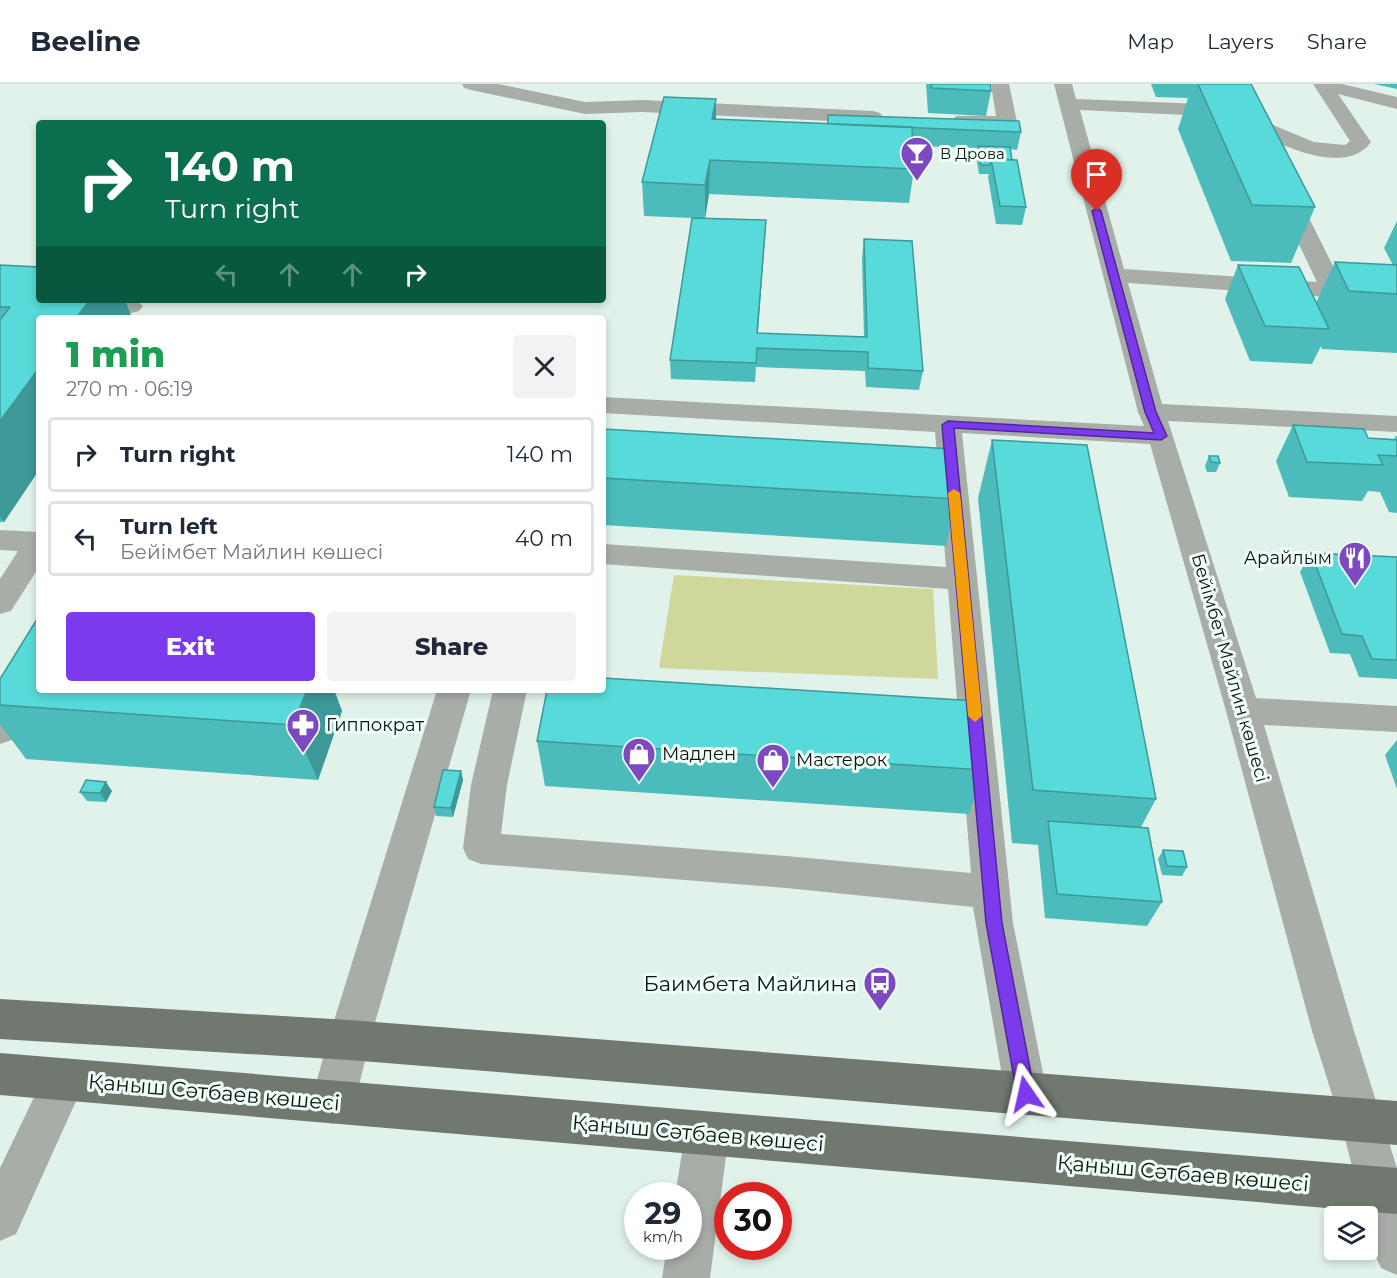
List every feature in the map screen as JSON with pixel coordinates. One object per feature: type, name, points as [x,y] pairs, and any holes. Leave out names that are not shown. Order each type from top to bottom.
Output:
[{"type":"main road","points":[[0,1019],[350,1040],[1379,1122]]},
{"type":"main road","name":"Қаныш Сәтбаев көшесі","points":[[0,1074],[1389,1190]]},
{"type":"street","points":[[471,84],[585,108],[642,106],[891,118]]},
{"type":"street","points":[[949,120],[1007,122],[1000,84]]},
{"type":"street","points":[[1323,85],[1397,103]]},
{"type":"street","points":[[1065,94],[1244,109],[1279,136],[1319,150],[1346,151],[1358,147],[1361,142],[1323,85]]},
{"type":"street","points":[[628,91],[642,106]]},
{"type":"street","name":"Бейімбет Майлин көшесі","points":[[1065,94],[1156,424],[1243,711],[1333,1031],[1379,1122],[1397,1252]]},
{"type":"street","points":[[1244,109],[1266,153]]},
{"type":"street","points":[[1276,174],[1333,290]]},
{"type":"street","points":[[1114,275],[1397,295]]},
{"type":"street","points":[[0,299],[36,301]]},
{"type":"street","points":[[75,303],[131,306]]},
{"type":"street","points":[[606,405],[948,425],[1397,424]]},
{"type":"street","points":[[948,425],[994,923],[1026,1094]]},
{"type":"street","points":[[0,540],[36,543]]},
{"type":"street","points":[[0,603],[36,548]]},
{"type":"street","points":[[606,555],[962,579]]},
{"type":"street","points":[[0,730],[36,667]]},
{"type":"street","points":[[333,1102],[453,693]]},
{"type":"street","points":[[509,693],[489,785],[481,848],[786,872],[992,892]]},
{"type":"street","points":[[940,706],[975,709]]},
{"type":"street","points":[[1243,711],[1397,719]]},
{"type":"street","points":[[0,1218],[64,1079]]},
{"type":"street","points":[[686,1278],[707,1134]]},
{"type":"green space","points":[[674,575],[933,589],[938,679],[659,668]]},
{"type":"building","points":[[931,84],[990,84],[991,91],[932,88]]},
{"type":"building","points":[[1198,84],[1251,84],[1315,207],[1252,205]]},
{"type":"building","points":[[664,97],[716,99],[712,119],[912,127],[914,169],[710,160],[705,185],[642,182]]},
{"type":"building","points":[[828,115],[1019,121],[1021,132],[828,124]]},
{"type":"building","points":[[978,146],[1010,147],[1012,160],[991,159],[990,165],[981,165]]},
{"type":"building","points":[[991,159],[1017,160],[1026,207],[1000,206]]},
{"type":"building","points":[[692,218],[766,220],[757,333],[867,337],[864,239],[912,241],[923,371],[868,368],[868,352],[757,348],[756,363],[670,360]]},
{"type":"building","points":[[1335,262],[1397,265],[1397,294],[1349,291]]},
{"type":"building","points":[[0,265],[36,267],[36,303],[88,303],[78,315],[36,315],[36,372],[0,421],[0,320],[10,307],[0,307]]},
{"type":"building","points":[[1238,265],[1299,267],[1329,329],[1265,326]]},
{"type":"building","points":[[1293,425],[1364,429],[1368,438],[1397,440],[1397,456],[1378,455],[1383,465],[1307,462]]},
{"type":"building","points":[[606,429],[953,449],[956,499],[606,478]]},
{"type":"building","points":[[992,440],[1087,445],[1156,799],[1033,790]]},
{"type":"building","points":[[1209,456],[1218,456],[1220,463],[1211,462]]},
{"type":"building","points":[[1311,553],[1397,557],[1397,660],[1372,659],[1362,636],[1342,634]]},
{"type":"building","points":[[36,621],[36,693],[306,693],[293,725],[0,705],[0,679]]},
{"type":"building","points":[[606,678],[977,701],[984,770],[537,741],[546,693],[606,693]]},
{"type":"building","points":[[443,770],[461,771],[451,808],[434,807]]},
{"type":"building","points":[[86,780],[106,782],[100,793],[80,792]]},
{"type":"building","points":[[1048,821],[1148,828],[1162,902],[1057,894]]},
{"type":"building","points":[[1163,850],[1183,851],[1187,867],[1167,866]]},
{"type":"slow traffic","points":[[954,493],[975,716]]},
{"type":"place","name":"В Дрова","points":[[917,182]]},
{"type":"place","name":"Арайлым","points":[[1355,587]]},
{"type":"place","name":"Гиппократ","points":[[303,754]]},
{"type":"place","name":"Мадлен","points":[[639,783]]},
{"type":"place","name":"Мастерок","points":[[773,789]]},
{"type":"place","name":"Баимбета Майлина","points":[[880,1012]]},
{"type":"route","points":[[1026,1094],[994,923],[948,425],[1161,436],[1151,412],[1097,211]]}]
